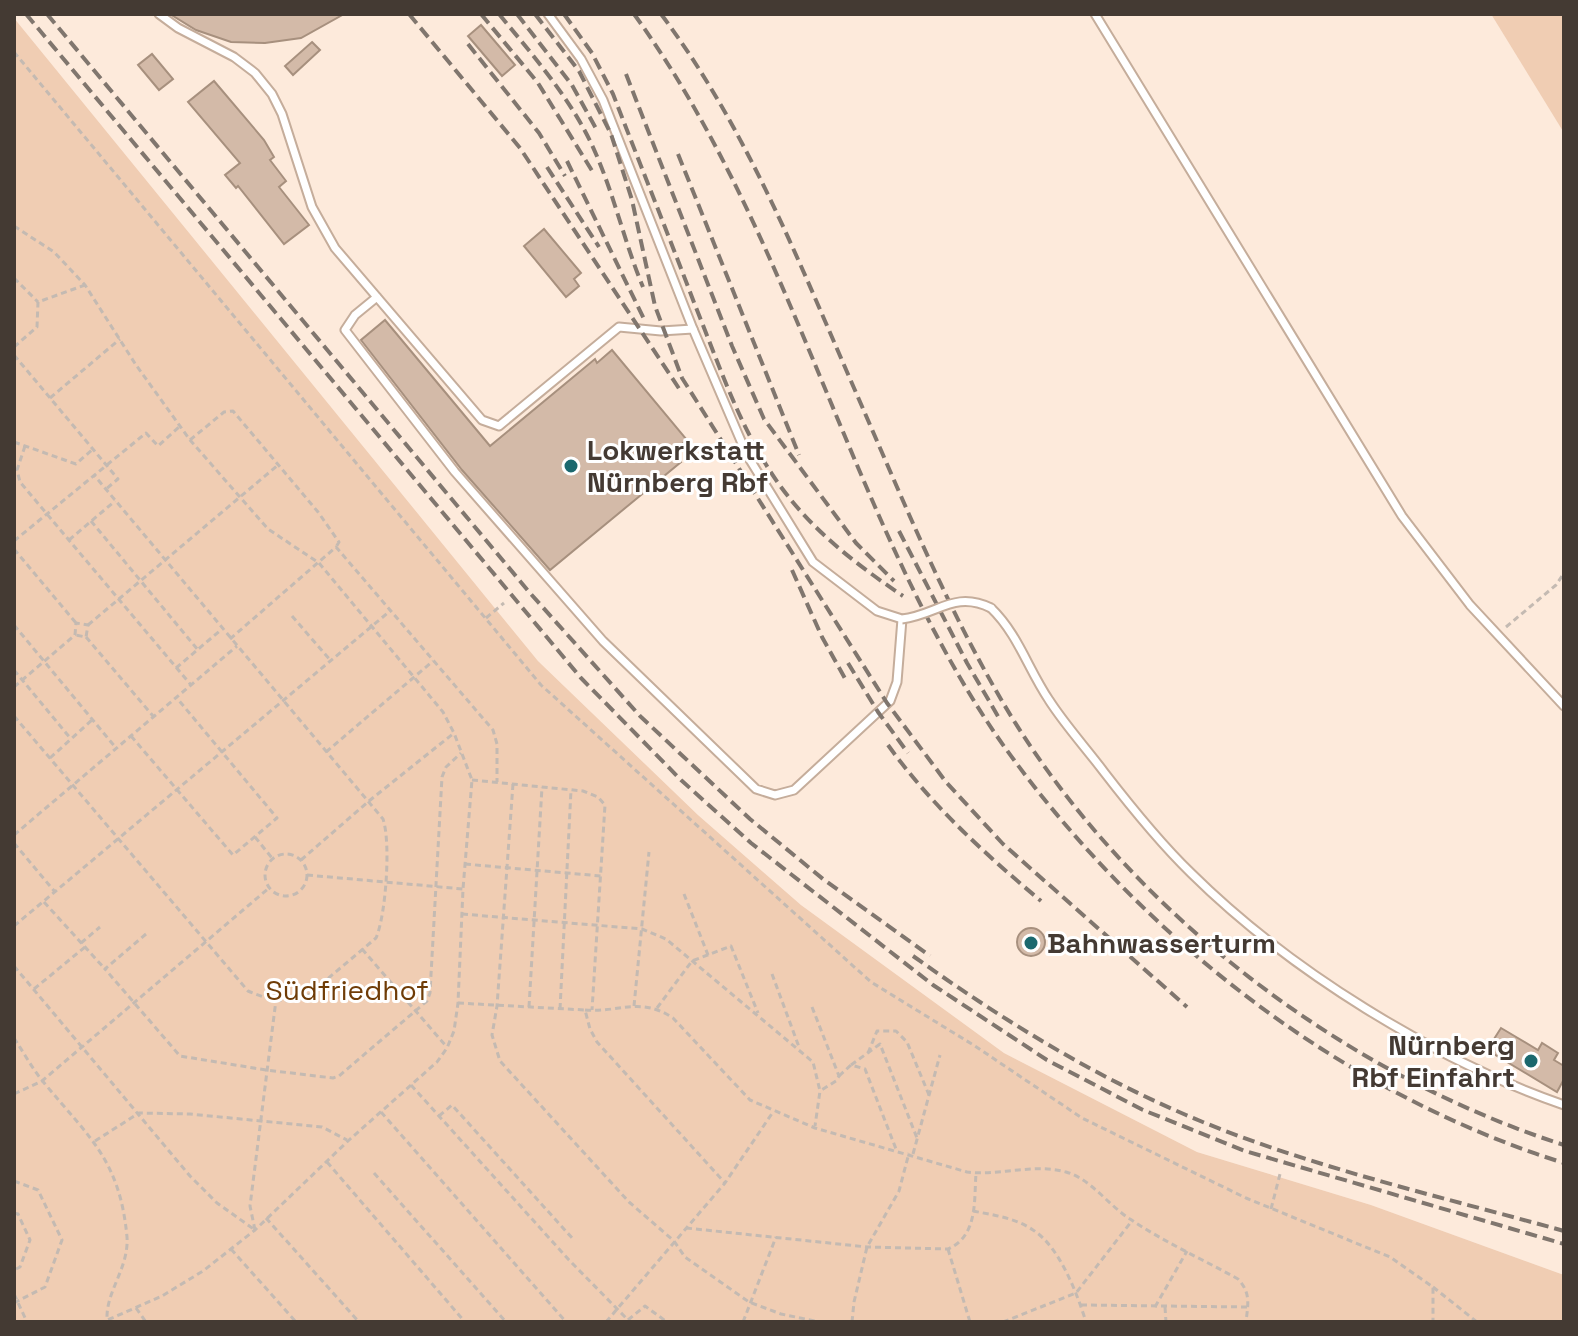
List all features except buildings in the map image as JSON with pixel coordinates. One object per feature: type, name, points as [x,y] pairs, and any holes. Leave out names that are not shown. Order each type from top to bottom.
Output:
[{"type":"lane","points":[[159,14],[178,28],[234,57],[255,73],[272,94],[282,114],[312,207],[335,248],[482,420],[499,426],[619,327],[661,331],[693,329]]},
{"type":"lane","points":[[548,14],[581,59],[603,100],[693,329],[747,455],[813,562],[877,611],[902,619],[918,617],[964,600],[976,600],[991,608],[1002,618],[1016,640],[1048,699],[1133,809],[1190,873],[1258,933],[1340,992],[1446,1054],[1519,1089],[1564,1105]]},
{"type":"lane","points":[[1095,14],[1402,516],[1470,605],[1564,706]]},
{"type":"lane","points":[[377,297],[355,315],[345,330],[464,482],[603,641],[756,789],[775,795],[794,790],[890,701],[897,682],[902,619]]},
{"type":"path","points":[[14,52],[541,685],[871,982],[975,1046],[1082,1118],[1271,1209],[1390,1257],[1477,1322]]},
{"type":"path","points":[[14,226],[54,252],[85,285],[190,440],[268,529],[319,563],[415,676],[443,712],[472,780],[458,1003],[454,1031],[447,1048],[437,1062],[255,1230],[193,1278],[162,1296],[105,1321],[106,1306],[122,1273],[127,1240],[111,1168],[95,1141],[42,1081],[14,1038]]},
{"type":"path","points":[[14,278],[38,302],[37,327],[14,347]]},
{"type":"path","points":[[38,302],[85,285]]},
{"type":"path","points":[[50,398],[120,339]]},
{"type":"path","points":[[14,355],[118,479],[106,489]]},
{"type":"path","points":[[190,440],[224,412],[233,411],[318,512],[339,542],[230,639]]},
{"type":"path","points":[[14,541],[146,433],[158,446],[180,427]]},
{"type":"path","points":[[14,442],[76,464],[93,449]]},
{"type":"path","points":[[25,446],[17,470],[20,482],[191,685]]},
{"type":"path","points":[[86,637],[88,625],[278,465]]},
{"type":"path","points":[[14,716],[248,991],[264,998],[295,1002],[306,997],[376,938],[385,882],[388,832],[383,819],[94,475]]},
{"type":"path","points":[[69,540],[115,501]]},
{"type":"path","points":[[91,521],[198,650]]},
{"type":"path","points":[[336,547],[493,730],[497,744],[497,782]]},
{"type":"path","points":[[14,549],[76,623],[88,625]]},
{"type":"path","points":[[1496,634],[1556,585],[1564,573]]},
{"type":"path","points":[[486,618],[504,603]]},
{"type":"path","points":[[14,926],[390,611]]},
{"type":"path","points":[[292,616],[331,661]]},
{"type":"path","points":[[14,687],[75,635],[76,623]]},
{"type":"path","points":[[14,625],[116,748]]},
{"type":"path","points":[[176,668],[222,629]]},
{"type":"path","points":[[75,635],[86,637],[154,717]]},
{"type":"path","points":[[14,835],[237,646]]},
{"type":"path","points":[[326,752],[433,661]]},
{"type":"path","points":[[14,670],[71,739]]},
{"type":"path","points":[[131,736],[233,855],[277,818],[176,697]]},
{"type":"path","points":[[50,758],[93,720]]},
{"type":"path","points":[[301,860],[454,733]]},
{"type":"path","points":[[44,902],[180,1056],[266,1070],[333,1078],[339,1076],[427,1001],[430,993],[442,777],[446,767],[461,752]]},
{"type":"path","points":[[472,780],[571,790],[598,797],[605,805],[592,1011]]},
{"type":"path","points":[[513,784],[497,1006],[492,1035],[500,1061],[629,1202],[674,1241],[685,1257],[749,1302],[781,1314],[820,1322]]},
{"type":"path","points":[[528,1007],[542,787]]},
{"type":"path","points":[[560,1009],[571,790]]},
{"type":"path","points":[[255,837],[272,858]]},
{"type":"path","points":[[14,843],[56,892]]},
{"type":"path","points":[[634,1006],[649,852]]},
{"type":"path","points":[[287,853],[301,860],[307,875],[305,884],[292,895],[284,896],[269,888],[265,872],[272,858],[287,853]]},
{"type":"path","points":[[465,864],[602,876]]},
{"type":"path","points":[[307,875],[463,889]]},
{"type":"path","points":[[14,1094],[42,1081],[269,888]]},
{"type":"path","points":[[684,894],[708,955]]},
{"type":"path","points":[[462,914],[642,929],[666,939],[813,1062],[820,1091],[815,1128]]},
{"type":"path","points":[[34,989],[100,927]]},
{"type":"path","points":[[105,969],[146,934]]},
{"type":"path","points":[[657,1008],[692,961],[731,946],[759,1017]]},
{"type":"path","points":[[362,949],[447,1048]]},
{"type":"path","points":[[14,966],[208,1194],[255,1230]]},
{"type":"path","points":[[772,974],[801,1051]]},
{"type":"path","points":[[255,1230],[250,1206],[276,1000]]},
{"type":"path","points":[[458,1003],[592,1011],[634,1006],[657,1008],[673,1018],[750,1100],[773,1112],[815,1128],[976,1173],[1051,1169],[1069,1173],[1085,1181],[1132,1221],[1238,1279],[1246,1288],[1246,1322]]},
{"type":"path","points":[[812,1007],[839,1076]]},
{"type":"path","points":[[585,1010],[597,1042],[725,1183]]},
{"type":"path","points":[[868,1053],[877,1031],[896,1031],[907,1042],[929,1095]]},
{"type":"path","points":[[820,1091],[880,1044],[917,1138]]},
{"type":"path","points":[[852,1322],[867,1247],[899,1191],[940,1055]]},
{"type":"path","points":[[851,1065],[865,1069],[896,1149]]},
{"type":"path","points":[[411,1085],[615,1309],[629,1321],[645,1306],[667,1322]]},
{"type":"path","points":[[439,1116],[452,1105],[573,1239]]},
{"type":"path","points":[[380,1112],[566,1322]]},
{"type":"path","points":[[606,1322],[725,1183],[773,1112]]},
{"type":"path","points":[[95,1141],[139,1113],[190,1114],[322,1127],[348,1141]]},
{"type":"path","points":[[327,1162],[465,1322]]},
{"type":"path","points":[[374,1173],[506,1322]]},
{"type":"path","points":[[686,1228],[867,1247],[948,1249],[960,1244],[969,1232],[976,1173]]},
{"type":"path","points":[[1271,1209],[1280,1174]]},
{"type":"path","points":[[14,1181],[38,1190],[62,1240],[45,1287],[16,1302]]},
{"type":"path","points":[[973,1211],[1008,1219],[1033,1230],[1050,1245],[1076,1293],[1086,1322]]},
{"type":"path","points":[[14,1213],[18,1214],[30,1240],[20,1267],[14,1270]]},
{"type":"path","points":[[266,1218],[359,1322]]},
{"type":"path","points":[[1003,1322],[1076,1293],[1132,1221]]},
{"type":"path","points":[[743,1322],[776,1237]]},
{"type":"path","points":[[231,1249],[296,1322]]},
{"type":"path","points":[[948,1249],[970,1322]]},
{"type":"path","points":[[1155,1307],[1187,1251]]},
{"type":"path","points":[[1433,1287],[1433,1322]]},
{"type":"path","points":[[14,1294],[27,1322]]},
{"type":"path","points":[[1081,1305],[1248,1307]]},
{"type":"path","points":[[1165,1307],[1166,1322]]},
{"type":"path","points":[[136,1308],[146,1322]]},
{"type":"shaded area","points":[[14,14],[1491,14],[1564,133],[1564,1275],[1371,1205],[1197,1152],[1004,1053],[801,905],[698,815],[538,661],[14,18]]},
{"type":"green space","points":[[1491,14],[1564,14],[1564,133]]},
{"type":"green space","name":"Südfriedhof","points":[[14,18],[538,661],[698,815],[801,905],[1004,1053],[1197,1152],[1371,1205],[1564,1275],[1564,1322],[14,1322]]},
{"type":"railway","points":[[26,14],[581,678],[681,780],[751,843],[933,985],[1047,1060],[1143,1110],[1245,1151],[1564,1244]]},
{"type":"railway","points":[[47,14],[530,593],[640,716],[750,819],[823,879],[930,956]]},
{"type":"railway","points":[[409,14],[520,148],[680,390]]},
{"type":"railway","points":[[481,14],[538,83],[594,174]]},
{"type":"railway","points":[[499,14],[577,116],[603,171],[643,287]]},
{"type":"railway","points":[[517,14],[572,85],[598,132]]},
{"type":"railway","points":[[535,14],[579,71],[611,134],[632,200],[655,306],[682,378],[887,703],[946,782],[1003,844],[1187,1007]]},
{"type":"railway","points":[[564,14],[592,53],[613,94],[723,375],[754,444],[781,487],[822,533],[903,596]]},
{"type":"railway","points":[[634,14],[678,80],[752,219],[876,509],[932,627],[999,739],[1068,827],[1126,891],[1190,950],[1258,1005],[1329,1054],[1404,1097],[1483,1133],[1564,1163]]},
{"type":"railway","points":[[661,14],[691,57],[745,148],[791,243],[942,586],[1002,701],[1051,776],[1109,847],[1173,913],[1244,973],[1319,1027],[1398,1074],[1480,1114],[1564,1145]]},
{"type":"railway","points":[[468,44],[539,133],[565,176]]},
{"type":"railway","points":[[626,74],[732,346],[764,419],[856,543],[894,581]]},
{"type":"railway","points":[[678,154],[799,455]]},
{"type":"railway","points":[[567,161],[644,319]]},
{"type":"railway","points":[[547,167],[599,247]]},
{"type":"railway","points":[[899,531],[999,718]]},
{"type":"railway","points":[[792,570],[822,637],[847,682]]},
{"type":"railway","points":[[848,663],[908,753]]},
{"type":"railway","points":[[888,745],[922,788],[960,828],[1041,901]]},
{"type":"railway","points":[[913,956],[1045,1043],[1114,1081],[1186,1115],[1325,1165],[1564,1231]]},
{"type":"place","name":"Lokwerkstatt Nürnberg Rbf","points":[[571,466]]},
{"type":"place","name":"Bahnwasserturm","points":[[1031,943]]},
{"type":"place","name":"Nürnberg Rbf Einfahrt","points":[[1531,1061]]}]
